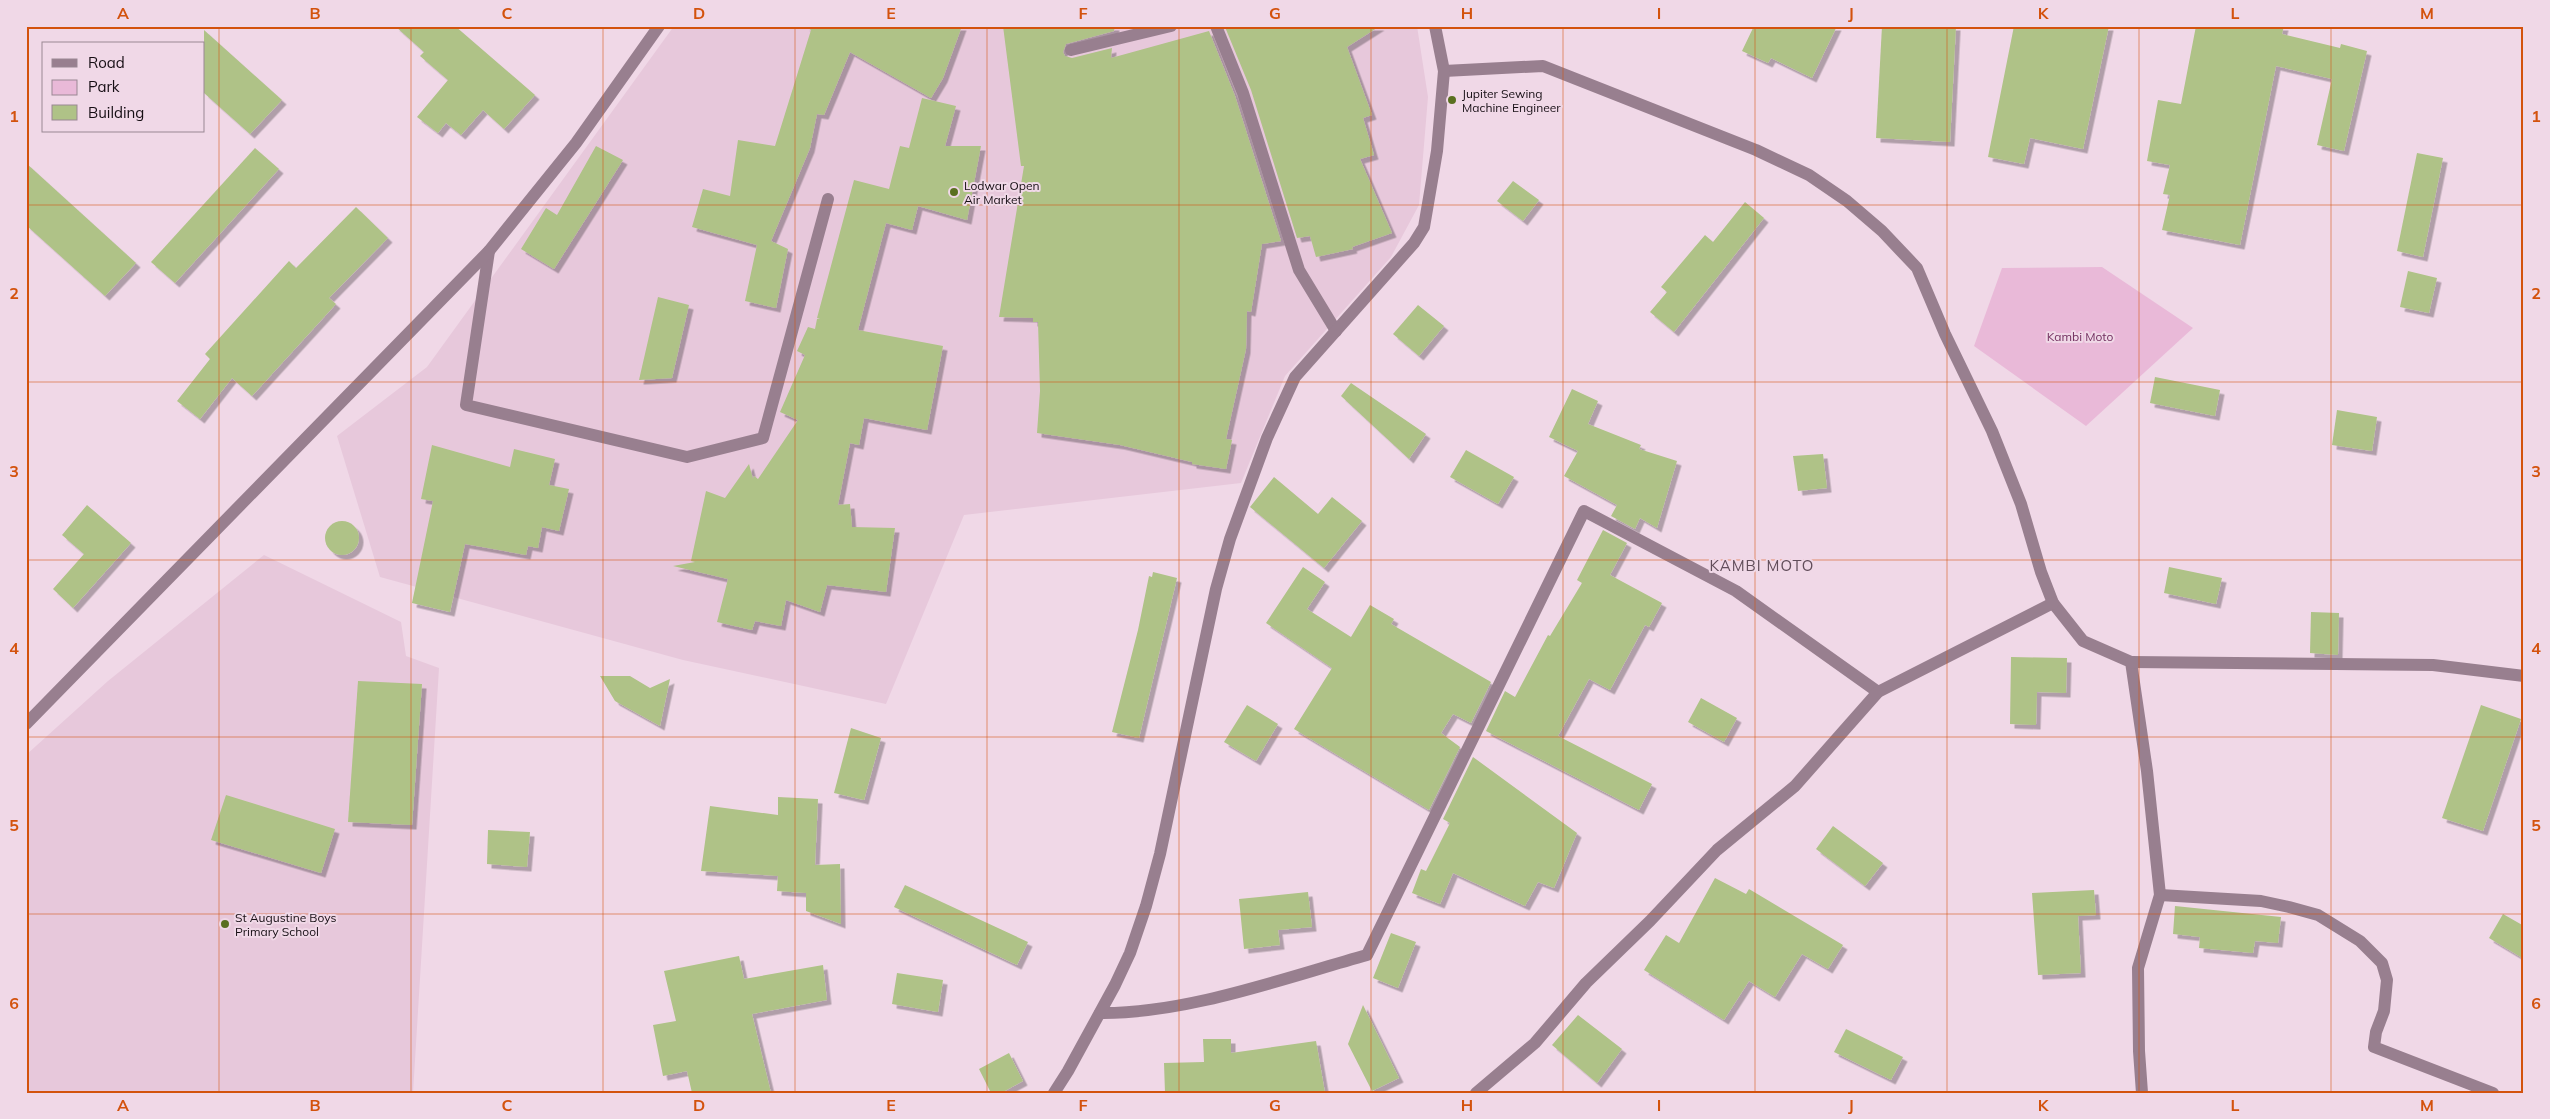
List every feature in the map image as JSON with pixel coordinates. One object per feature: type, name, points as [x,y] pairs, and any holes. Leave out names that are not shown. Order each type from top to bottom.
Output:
[{"type":"street","points":[[26,724],[489,251],[576,144],[659,26]]},
{"type":"street","points":[[1071,50],[1171,26]]},
{"type":"street","points":[[1216,26],[1243,93],[1299,270],[1336,332]]},
{"type":"street","points":[[1054,1093],[1100,1013],[1130,952],[1146,906],[1175,786],[1203,642],[1230,539],[1267,438],[1295,377],[1414,244],[1424,227],[1436,151],[1444,71],[1435,26]]},
{"type":"street","points":[[1444,71],[1542,66],[1756,150],[1809,175],[1846,201],[1882,231],[1917,268],[1945,334],[1992,431],[2022,504],[2041,572],[2053,603],[2082,641],[2130,662],[2433,665],[2524,676]]},
{"type":"street","points":[[489,251],[466,405],[687,457],[763,438],[828,199]]},
{"type":"street","points":[[1100,1013],[1130,1013],[1171,1006],[1217,996],[1367,955],[1584,511],[1736,591],[1878,692]]},
{"type":"street","points":[[1476,1093],[1535,1043],[1586,983],[1650,921],[1717,850],[1795,786],[1878,692],[2053,603]]},
{"type":"street","points":[[2130,662],[2148,771],[2160,895],[2138,968],[2139,1051],[2142,1093]]},
{"type":"street","points":[[2160,895],[2261,901],[2318,915],[2360,941],[2382,963],[2387,980],[2386,993],[2374,1047],[2492,1093]]},
{"type":"shaded area","points":[[674,26],[1417,26],[1428,97],[1419,205],[1391,257],[1285,376],[1241,483],[964,515],[886,704],[683,660],[380,577],[337,436],[427,367]]},
{"type":"shaded area","name":"St Augustine Boys Primary School","points":[[264,555],[401,622],[406,656],[439,668],[413,1093],[26,1093],[26,755],[108,681]]},
{"type":"green space","name":"Kambi Moto","points":[[2102,267],[2193,328],[2086,426],[1974,346],[2002,268]]},
{"type":"building","points":[[395,26],[455,26],[535,95],[504,129],[483,110],[461,135],[446,123],[438,133],[417,117],[448,80],[420,56],[424,52]]},
{"type":"building","points":[[805,26],[962,26],[943,78],[931,98],[850,52],[824,115],[817,114],[810,148],[771,241],[788,249],[776,308],[745,301],[757,245],[692,227],[703,189],[730,196],[738,140],[775,146],[811,30]]},
{"type":"building","points":[[1003,26],[1115,26],[1114,31],[1066,44],[1063,52],[1065,56],[1072,58],[1112,48],[1111,58],[1209,31],[1235,96],[1281,241],[1262,244],[1251,312],[1247,311],[1246,349],[1226,439],[1232,440],[1226,469],[1192,464],[1192,462],[1120,445],[1037,433],[1040,391],[1038,322],[1033,322],[1033,318],[999,317],[1024,166],[1021,166]]},
{"type":"building","points":[[1380,26],[1347,47],[1372,115],[1363,118],[1374,155],[1360,159],[1392,233],[1352,247],[1353,249],[1316,257],[1310,236],[1297,238],[1251,90],[1225,27]]},
{"type":"building","points":[[1754,26],[1837,26],[1812,78],[1771,58],[1768,63],[1742,51]]},
{"type":"building","points":[[1882,26],[1956,26],[1950,142],[1876,138]]},
{"type":"building","points":[[2014,26],[2109,26],[2083,149],[2030,138],[2024,164],[1988,157]]},
{"type":"building","points":[[2196,26],[2284,26],[2282,34],[2340,48],[2341,44],[2367,51],[2344,151],[2317,145],[2332,79],[2276,66],[2240,245],[2162,230],[2170,195],[2163,194],[2170,165],[2147,161],[2158,100],[2181,104]]},
{"type":"building","points":[[204,30],[282,100],[250,134],[205,94]]},
{"type":"building","points":[[922,98],[956,106],[945,146],[981,146],[967,220],[918,206],[912,230],[886,223],[858,330],[943,346],[927,430],[864,418],[859,445],[850,443],[838,505],[850,504],[852,527],[895,528],[886,592],[827,585],[820,612],[786,600],[781,626],[755,621],[752,630],[717,622],[728,579],[673,566],[695,562],[691,561],[706,491],[725,498],[749,464],[753,479],[754,476],[758,479],[798,420],[780,412],[805,355],[797,351],[808,327],[815,329],[817,319],[820,318],[817,318],[854,180],[889,189],[900,146],[909,148]]},
{"type":"building","points":[[596,146],[623,160],[554,269],[521,249],[546,208],[557,215]]},
{"type":"building","points":[[255,148],[279,169],[175,283],[151,262]]},
{"type":"building","points":[[2417,153],[2443,158],[2423,257],[2397,251]]},
{"type":"building","points":[[26,163],[136,263],[105,296],[26,225]]},
{"type":"building","points":[[1513,181],[1539,200],[1523,221],[1497,201]]},
{"type":"building","points":[[1745,202],[1764,218],[1674,332],[1650,312],[1667,292],[1661,287],[1705,235],[1713,242]]},
{"type":"building","points":[[356,207],[388,238],[329,298],[336,304],[252,396],[232,378],[200,419],[177,401],[210,359],[205,354],[289,261],[296,268]]},
{"type":"building","points":[[2408,271],[2437,278],[2429,313],[2400,307]]},
{"type":"building","points":[[658,297],[689,305],[672,378],[639,380]]},
{"type":"building","points":[[1418,305],[1444,326],[1419,356],[1393,334]]},
{"type":"building","points":[[2155,377],[2220,390],[2215,416],[2150,403]]},
{"type":"building","points":[[1351,383],[1426,434],[1409,459],[1341,396]]},
{"type":"building","points":[[1572,389],[1598,401],[1588,424],[1641,445],[1639,449],[1677,461],[1657,528],[1640,518],[1635,529],[1611,516],[1617,505],[1564,476],[1578,451],[1549,437]]},
{"type":"building","points":[[2337,410],[2377,417],[2372,451],[2332,445]]},
{"type":"building","points":[[432,445],[510,467],[514,449],[555,459],[549,485],[569,489],[559,531],[542,527],[538,548],[528,546],[526,555],[465,544],[450,612],[412,603],[433,501],[421,499]]},
{"type":"building","points":[[1466,450],[1514,477],[1498,504],[1450,477]]},
{"type":"building","points":[[1823,454],[1827,488],[1798,491],[1793,456]]},
{"type":"building","points":[[1274,477],[1318,514],[1332,497],[1362,521],[1324,568],[1250,507]]},
{"type":"building","points":[[87,505],[131,543],[73,608],[53,589],[84,554],[62,535]]},
{"type":"building","points":[[342,521],[349,522],[354,526],[358,531],[358,545],[354,550],[349,554],[342,555],[335,554],[330,550],[326,545],[325,538],[326,531],[330,526],[335,522]]},
{"type":"building","points":[[1603,530],[1627,543],[1610,575],[1662,603],[1649,627],[1645,625],[1610,690],[1589,679],[1558,736],[1652,784],[1639,810],[1486,731],[1505,691],[1515,697],[1548,635],[1550,636],[1582,583],[1577,580]]},
{"type":"building","points":[[1303,567],[1325,582],[1307,609],[1351,637],[1370,605],[1394,619],[1391,624],[1491,682],[1471,723],[1453,714],[1441,733],[1460,747],[1429,810],[1294,729],[1332,668],[1266,623]]},
{"type":"building","points":[[2169,567],[2222,578],[2216,604],[2164,593]]},
{"type":"building","points":[[1153,572],[1177,578],[1139,738],[1112,732],[1138,630],[1149,576],[1152,577]]},
{"type":"building","points":[[2311,612],[2339,613],[2338,655],[2310,653]]},
{"type":"building","points":[[2011,657],[2067,658],[2066,693],[2037,692],[2036,725],[2010,724]]},
{"type":"building","points":[[600,676],[630,676],[650,688],[670,679],[660,726],[615,701]]},
{"type":"building","points":[[358,681],[422,684],[412,825],[348,822]]},
{"type":"building","points":[[1701,698],[1737,718],[1724,742],[1688,722]]},
{"type":"building","points":[[1247,705],[1278,724],[1256,761],[1224,742]]},
{"type":"building","points":[[2481,705],[2521,719],[2483,831],[2442,818]]},
{"type":"building","points":[[851,728],[881,738],[864,800],[834,793]]},
{"type":"building","points":[[1473,757],[1577,833],[1554,888],[1538,882],[1525,906],[1453,873],[1440,904],[1412,893],[1421,869],[1426,871],[1450,823],[1443,819]]},
{"type":"building","points":[[226,795],[335,829],[321,873],[211,840]]},
{"type":"building","points":[[778,797],[818,799],[815,865],[840,864],[841,924],[806,911],[806,893],[777,891],[778,876],[701,871],[710,806],[778,815]]},
{"type":"building","points":[[1833,826],[1883,863],[1865,886],[1816,849]]},
{"type":"building","points":[[488,830],[530,832],[527,867],[487,864]]},
{"type":"building","points":[[1715,878],[1746,894],[1749,889],[1843,945],[1828,969],[1802,954],[1775,997],[1749,981],[1724,1020],[1644,970],[1666,935],[1679,943]]},
{"type":"building","points":[[905,885],[1028,942],[1017,965],[894,907]]},
{"type":"building","points":[[2094,890],[2096,915],[2078,916],[2081,973],[2038,975],[2032,893]]},
{"type":"building","points":[[1308,892],[1312,927],[1278,930],[1280,945],[1244,949],[1239,899]]},
{"type":"building","points":[[2175,906],[2281,917],[2278,943],[2255,941],[2253,953],[2199,948],[2200,937],[2173,934]]},
{"type":"building","points":[[2503,914],[2524,926],[2524,959],[2489,938]]},
{"type":"building","points":[[1391,933],[1416,942],[1398,988],[1373,978]]},
{"type":"building","points":[[739,956],[744,979],[823,965],[827,1000],[752,1014],[771,1093],[692,1093],[687,1071],[663,1076],[653,1025],[676,1021],[664,971]]},
{"type":"building","points":[[897,973],[943,980],[938,1012],[892,1004]]},
{"type":"building","points":[[1363,1005],[1399,1078],[1372,1091],[1348,1044]]},
{"type":"building","points":[[1578,1015],[1622,1049],[1597,1083],[1552,1045]]},
{"type":"building","points":[[1846,1029],[1903,1057],[1891,1080],[1834,1052]]},
{"type":"building","points":[[1203,1039],[1231,1039],[1231,1053],[1316,1041],[1325,1093],[1165,1093],[1164,1063],[1204,1062]]},
{"type":"building","points":[[1009,1053],[1023,1081],[1001,1093],[991,1093],[979,1069]]},
{"type":"place","name":"Jupiter Sewing Machine Engineer","points":[[1452,100]]},
{"type":"place","name":"Lodwar Open Air Market","points":[[954,192]]},
{"type":"place","name":"St Augustine Boys Primary School","points":[[225,924]]},
{"type":"district","name":"KAMBI MOTO","points":[[1762,565]]}]
